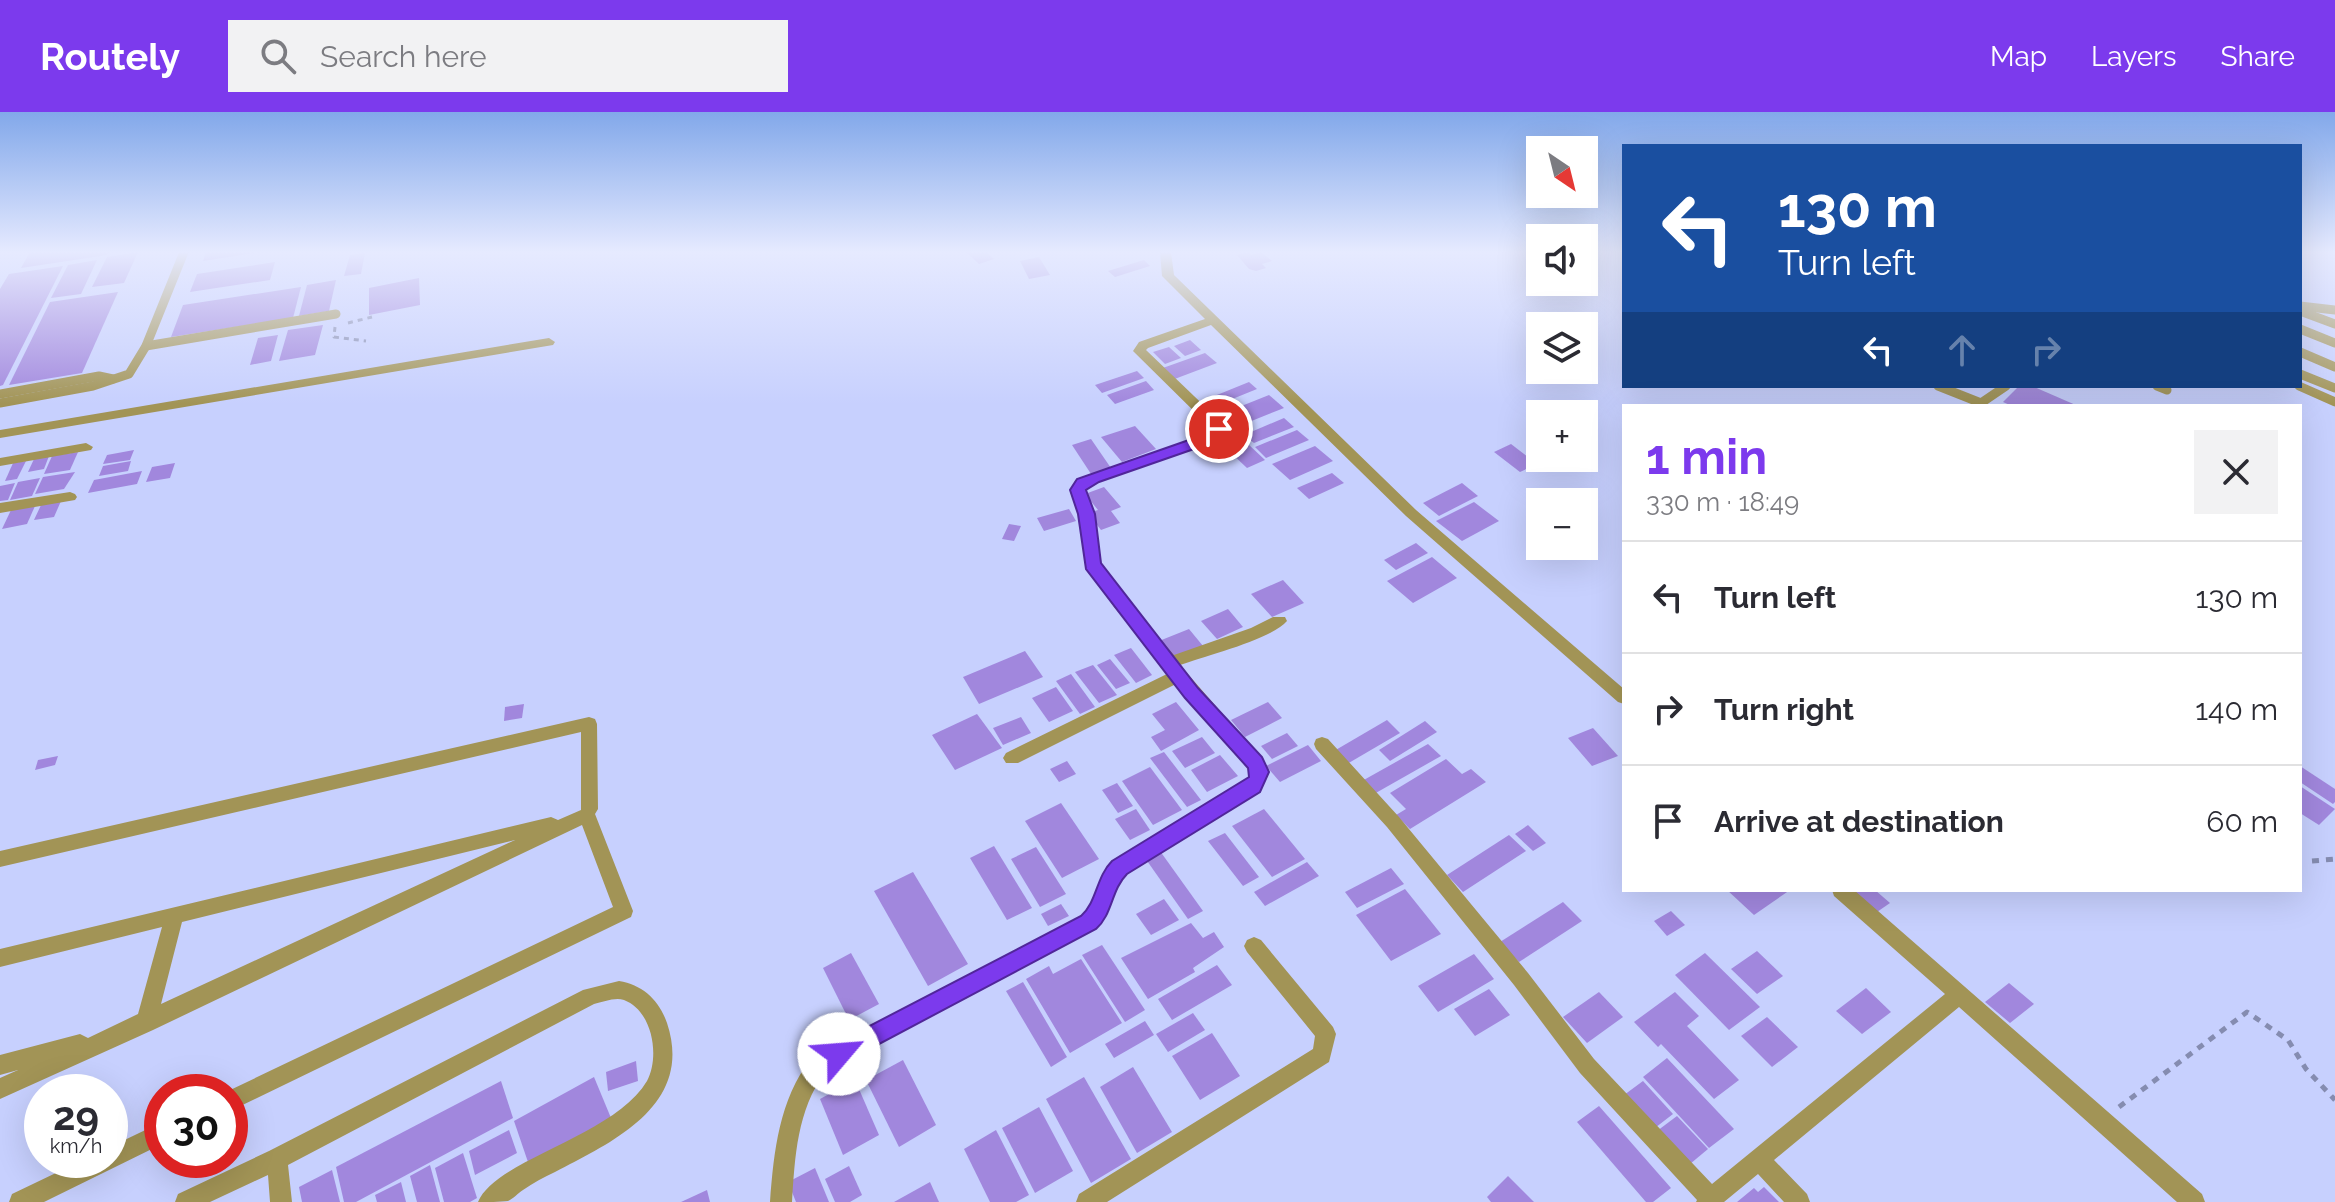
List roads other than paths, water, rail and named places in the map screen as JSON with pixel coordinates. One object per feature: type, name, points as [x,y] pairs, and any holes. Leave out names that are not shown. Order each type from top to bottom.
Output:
[{"type":"street","points":[[1196,303],[1411,513],[1622,696]]},
{"type":"street","points":[[781,1202],[783,1163],[794,1105],[806,1078],[818,1065],[1088,922],[1097,915],[1110,877],[1120,868],[1253,786],[1260,772],[1119,603],[1092,564],[1087,514],[1078,490],[1093,478],[1218,435],[1219,429],[1213,422],[1139,351],[1143,345],[1214,320]]},
{"type":"street","points":[[0,434],[549,342]]},
{"type":"street","points":[[0,462],[86,447]]},
{"type":"street","points":[[0,508],[70,497]]},
{"type":"street","points":[[1012,758],[1174,669],[1279,621]]},
{"type":"street","points":[[0,859],[589,724],[588,812],[624,911],[248,1092]]},
{"type":"street","points":[[1322,744],[1393,822],[1521,979],[1587,1066],[1709,1200],[1959,995]]},
{"type":"street","points":[[0,958],[588,812]]},
{"type":"street","points":[[0,1089],[146,1023],[588,812]]},
{"type":"street","points":[[1843,892],[2194,1202]]},
{"type":"street","points":[[146,1023],[174,916]]},
{"type":"street","points":[[1087,1202],[1322,1055],[1326,1034],[1254,946]]},
{"type":"street","points":[[186,1202],[277,1159],[590,996],[619,988],[634,994],[652,1008],[663,1041],[663,1070],[657,1087],[611,1130],[518,1180],[489,1202]]},
{"type":"street","points":[[0,1065],[125,1032]]},
{"type":"street","points":[[277,1159],[281,1202]]},
{"type":"street","points":[[1759,1160],[1799,1202]]},
{"type":"street","points":[[20,1202],[69,1178]]},
{"type":"lane","points":[[0,403],[116,380],[129,374],[146,346],[163,303]]},
{"type":"lane","points":[[2302,308],[2335,310]]},
{"type":"lane","points":[[2302,309],[2335,324]]},
{"type":"lane","points":[[146,346],[336,318]]},
{"type":"lane","points":[[2302,330],[2335,343]]},
{"type":"lane","points":[[2302,353],[2335,367]]},
{"type":"lane","points":[[2302,375],[2335,388]]},
{"type":"lane","points":[[0,394],[99,376],[116,380]]},
{"type":"lane","points":[[2302,387],[2335,402]]},
{"type":"lane","points":[[1942,388],[1981,403],[2003,388]]}]
